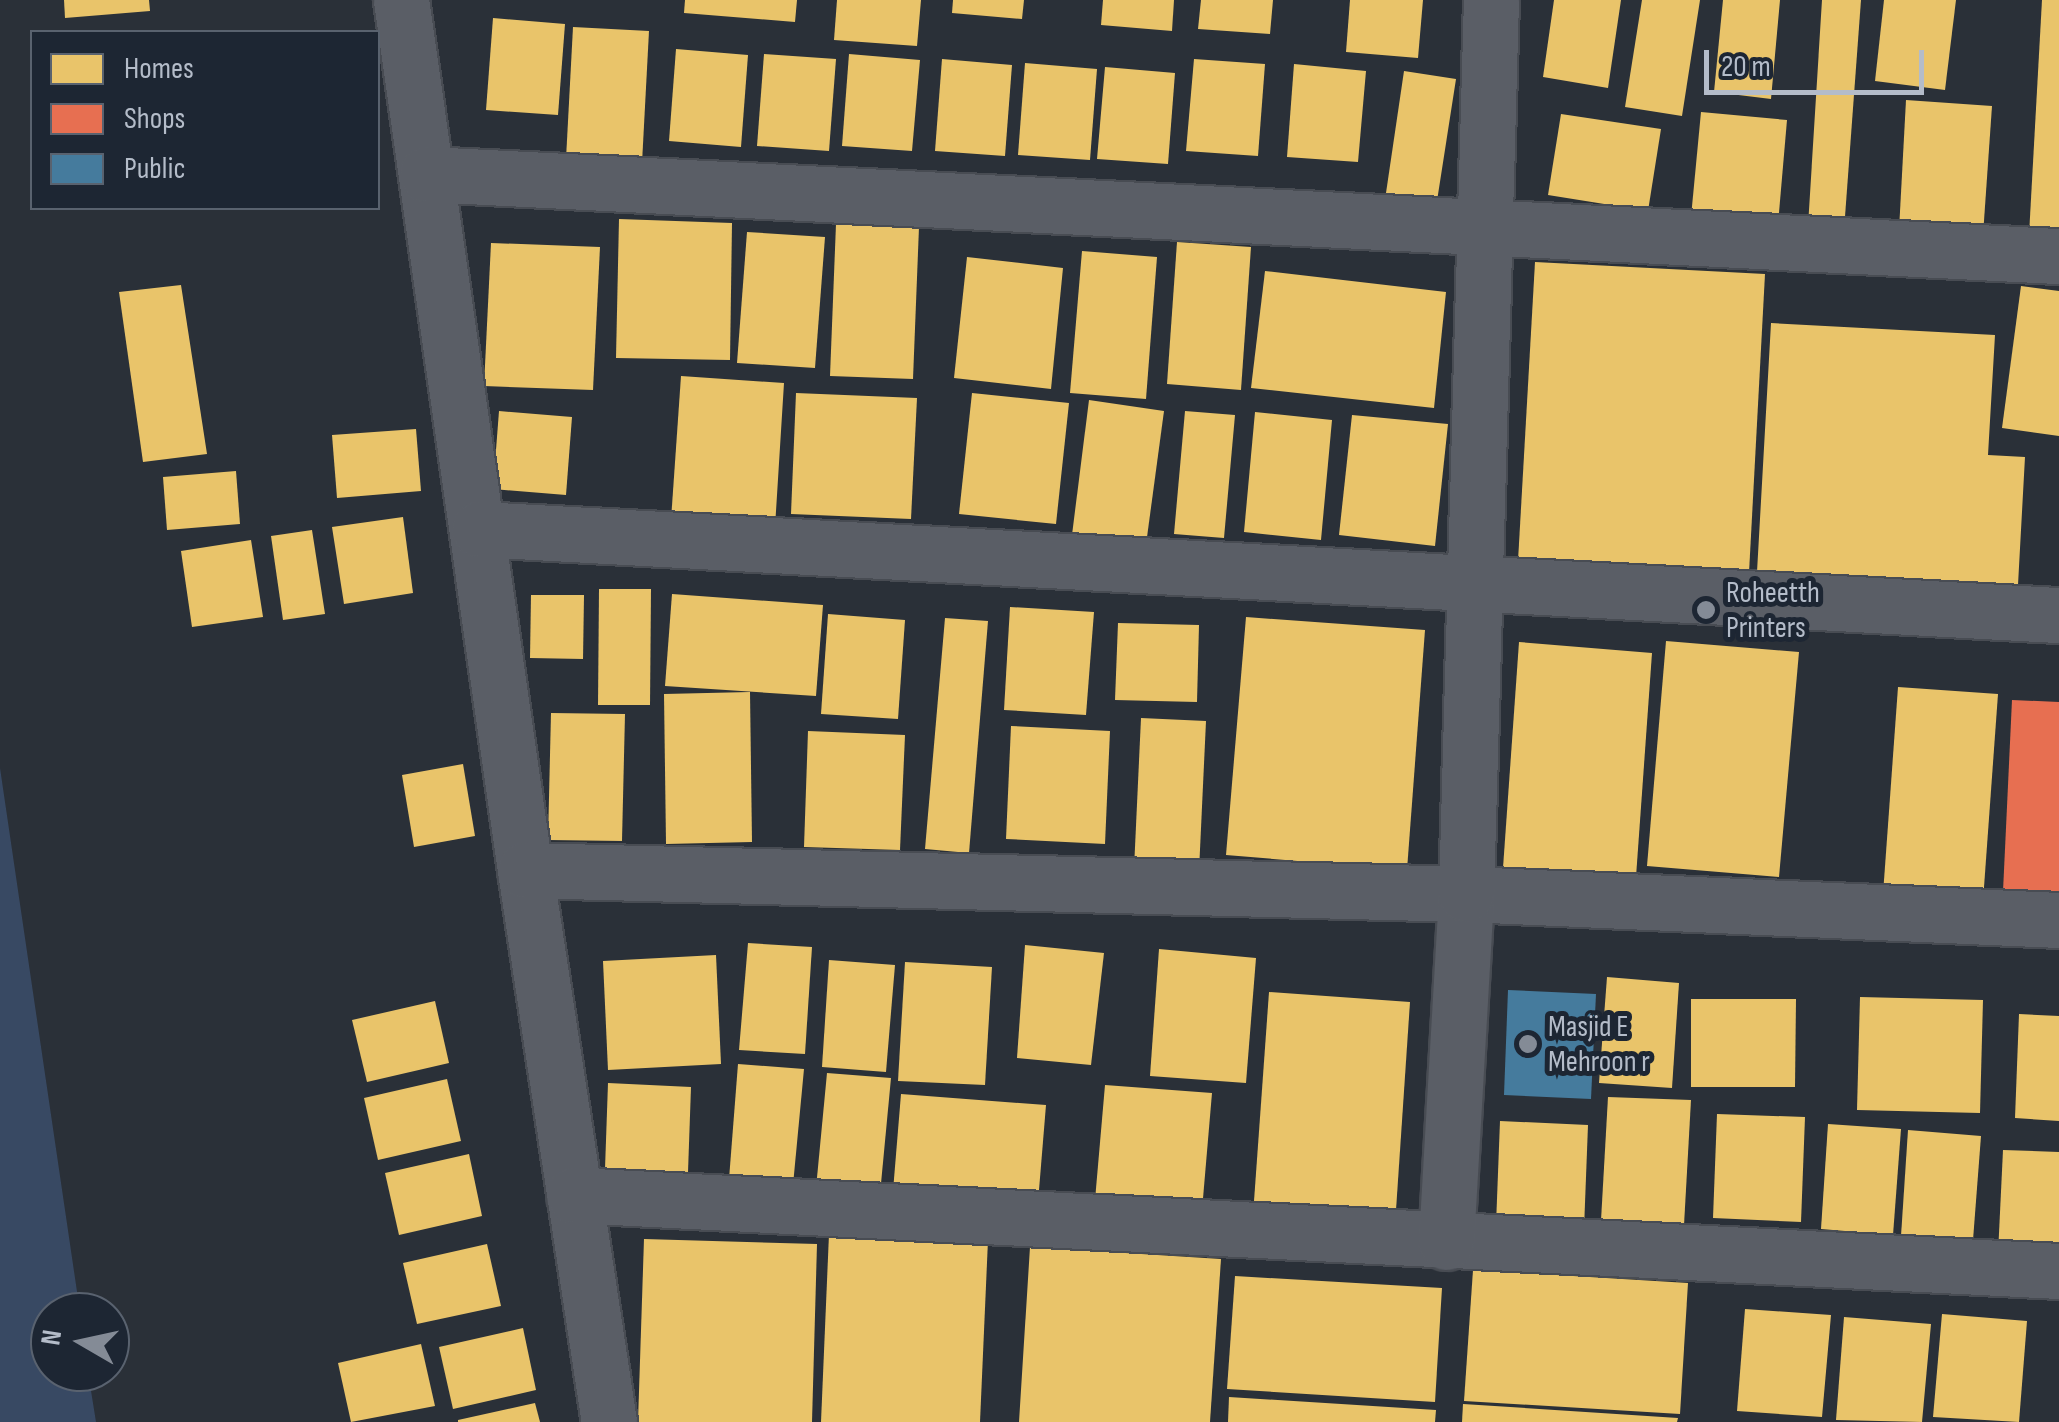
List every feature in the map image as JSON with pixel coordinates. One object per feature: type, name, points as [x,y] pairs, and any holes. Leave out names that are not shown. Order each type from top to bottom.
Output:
[{"type":"street","points":[[401,0],[525,870],[610,1422]]},
{"type":"street","points":[[1446,1242],[1466,894],[1491,0]]},
{"type":"street","points":[[426,174],[2059,256]]},
{"type":"street","points":[[479,529],[2059,615]]},
{"type":"street","points":[[525,870],[1466,894],[2059,920]]},
{"type":"street","points":[[574,1195],[2059,1272]]},
{"type":"water","points":[[0,768],[77,1292],[30,1292],[30,1392],[91,1392],[96,1422],[0,1422]]},
{"type":"building: Homes","points":[[64,0],[149,0],[150,11],[65,18]]},
{"type":"building: Homes","points":[[685,0],[797,0],[795,22],[684,13]]},
{"type":"building: Homes","points":[[837,0],[921,0],[917,46],[834,40]]},
{"type":"building: Homes","points":[[953,0],[1024,0],[1022,19],[952,13]]},
{"type":"building: Homes","points":[[1103,0],[1174,0],[1172,31],[1101,25]]},
{"type":"building: Homes","points":[[1201,0],[1273,0],[1270,34],[1198,29]]},
{"type":"building: Homes","points":[[1350,0],[1423,0],[1418,58],[1346,52]]},
{"type":"building: Homes","points":[[1554,0],[1621,0],[1608,88],[1543,77]]},
{"type":"building: Homes","points":[[1642,0],[1700,0],[1682,116],[1625,107]]},
{"type":"building: Homes","points":[[1723,0],[1780,0],[1771,99],[1714,92]]},
{"type":"building: Homes","points":[[1822,0],[1861,0],[1844,230],[1808,226]]},
{"type":"building: Homes","points":[[1884,0],[1956,0],[1945,90],[1875,81]]},
{"type":"building: Homes","points":[[2042,0],[2059,0],[2059,237],[2029,235]]},
{"type":"building: Homes","points":[[493,18],[565,24],[558,115],[486,110]]},
{"type":"building: Homes","points":[[573,27],[649,31],[642,163],[566,159]]},
{"type":"building: Homes","points":[[676,49],[748,55],[741,147],[669,141]]},
{"type":"building: Homes","points":[[764,54],[836,59],[829,151],[757,146]]},
{"type":"building: Homes","points":[[849,54],[920,60],[912,151],[842,146]]},
{"type":"building: Homes","points":[[942,59],[1012,65],[1005,156],[935,151]]},
{"type":"building: Homes","points":[[1194,59],[1265,64],[1258,156],[1186,151]]},
{"type":"building: Homes","points":[[1025,63],[1097,69],[1090,160],[1018,155]]},
{"type":"building: Homes","points":[[1294,64],[1366,71],[1358,162],[1287,157]]},
{"type":"building: Homes","points":[[1105,67],[1175,73],[1168,164],[1097,159]]},
{"type":"building: Homes","points":[[1404,71],[1456,79],[1437,201],[1386,193]]},
{"type":"building: Homes","points":[[1906,100],[1992,106],[1983,235],[1899,230]]},
{"type":"building: Homes","points":[[1701,112],[1787,120],[1778,224],[1691,217]]},
{"type":"building: Homes","points":[[1561,114],[1661,129],[1648,211],[1548,195]]},
{"type":"building: Homes","points":[[619,219],[732,223],[730,360],[616,358]]},
{"type":"building: Homes","points":[[836,224],[919,227],[913,379],[830,376]]},
{"type":"building: Homes","points":[[747,232],[825,237],[815,368],[737,363]]},
{"type":"building: Homes","points":[[1177,242],[1251,247],[1241,390],[1167,384]]},
{"type":"building: Homes","points":[[491,243],[600,247],[593,390],[484,386]]},
{"type":"building: Homes","points":[[1082,251],[1157,257],[1146,399],[1070,393]]},
{"type":"building: Homes","points":[[967,257],[1063,268],[1051,389],[954,378]]},
{"type":"building: Homes","points":[[1535,262],[1765,274],[1749,573],[1518,561]]},
{"type":"building: Homes","points":[[1265,271],[1446,292],[1434,408],[1251,388]]},
{"type":"building: Homes","points":[[181,285],[207,454],[143,462],[119,292]]},
{"type":"building: Homes","points":[[2021,286],[2059,291],[2059,436],[2002,428]]},
{"type":"building: Homes","points":[[1771,323],[1995,335],[1988,455],[2025,457],[2018,585],[1757,572]]},
{"type":"building: Homes","points":[[681,376],[784,383],[775,527],[671,520]]},
{"type":"building: Homes","points":[[796,393],[917,398],[911,519],[791,514]]},
{"type":"building: Homes","points":[[972,393],[1069,403],[1056,524],[959,514]]},
{"type":"building: Homes","points":[[1089,400],[1164,411],[1145,552],[1071,543]]},
{"type":"building: Homes","points":[[499,411],[572,417],[566,495],[493,489]]},
{"type":"building: Homes","points":[[1185,411],[1235,415],[1224,538],[1174,534]]},
{"type":"building: Homes","points":[[1255,412],[1332,420],[1321,540],[1244,532]]},
{"type":"building: Homes","points":[[1352,415],[1448,424],[1435,546],[1339,535]]},
{"type":"building: Homes","points":[[416,429],[421,491],[337,498],[332,435]]},
{"type":"building: Homes","points":[[236,471],[240,524],[167,530],[163,477]]},
{"type":"building: Homes","points":[[403,517],[413,593],[344,604],[332,527]]},
{"type":"building: Homes","points":[[312,530],[325,614],[283,620],[271,536]]},
{"type":"building: Homes","points":[[251,540],[263,617],[192,627],[181,551]]},
{"type":"building: Homes","points":[[599,589],[651,589],[650,705],[598,705]]},
{"type":"building: Homes","points":[[672,594],[823,605],[816,696],[665,686]]},
{"type":"building: Homes","points":[[531,595],[584,595],[583,659],[530,658]]},
{"type":"building: Homes","points":[[1010,607],[1094,612],[1086,715],[1004,710]]},
{"type":"building: Homes","points":[[828,614],[905,620],[898,719],[821,714]]},
{"type":"building: Homes","points":[[1246,617],[1425,630],[1407,870],[1226,855]]},
{"type":"building: Homes","points":[[945,618],[988,621],[969,853],[925,849]]},
{"type":"building: Homes","points":[[1118,623],[1199,625],[1197,702],[1115,700]]},
{"type":"building: Homes","points":[[1666,641],[1799,652],[1779,877],[1647,866]]},
{"type":"building: Homes","points":[[1519,642],[1652,653],[1636,877],[1503,868]]},
{"type":"building: Homes","points":[[1898,687],[1998,694],[1983,901],[1883,894]]},
{"type":"building: Homes","points":[[750,692],[752,842],[666,844],[664,694]]},
{"type":"building: Homes","points":[[551,713],[625,714],[622,841],[548,840]]},
{"type":"building: Homes","points":[[1141,718],[1206,721],[1199,871],[1134,869]]},
{"type":"building: Homes","points":[[1011,726],[1110,731],[1105,844],[1006,839]]},
{"type":"building: Homes","points":[[808,731],[905,735],[900,850],[804,847]]},
{"type":"building: Homes","points":[[463,764],[475,836],[414,847],[402,775]]},
{"type":"building: Homes","points":[[748,943],[812,947],[805,1054],[739,1050]]},
{"type":"building: Homes","points":[[1025,945],[1104,953],[1091,1065],[1017,1058]]},
{"type":"building: Homes","points":[[1159,949],[1256,958],[1246,1083],[1150,1076]]},
{"type":"building: Homes","points":[[716,955],[721,1064],[608,1070],[603,961]]},
{"type":"building: Homes","points":[[829,960],[895,965],[886,1072],[822,1067]]},
{"type":"building: Homes","points":[[905,962],[992,967],[985,1085],[898,1081]]},
{"type":"building: Homes","points":[[1607,977],[1679,983],[1672,1088],[1599,1083]]},
{"type":"building: Homes","points":[[1269,992],[1410,1002],[1395,1225],[1253,1215]]},
{"type":"building: Homes","points":[[1860,997],[1983,1000],[1980,1113],[1857,1110]]},
{"type":"building: Homes","points":[[1691,999],[1796,999],[1795,1087],[1691,1087]]},
{"type":"building: Homes","points":[[435,1001],[449,1063],[367,1082],[352,1020]]},
{"type":"building: Homes","points":[[2019,1014],[2059,1016],[2059,1121],[2015,1118]]},
{"type":"building: Homes","points":[[738,1064],[804,1069],[793,1185],[729,1179]]},
{"type":"building: Homes","points":[[827,1073],[891,1078],[880,1194],[816,1188]]},
{"type":"building: Homes","points":[[447,1079],[461,1141],[378,1160],[364,1098]]},
{"type":"building: Homes","points":[[608,1083],[691,1087],[688,1172],[605,1169]]},
{"type":"building: Homes","points":[[1105,1085],[1212,1093],[1202,1210],[1095,1200]]},
{"type":"building: Homes","points":[[901,1094],[1046,1105],[1038,1202],[893,1191]]},
{"type":"building: Homes","points":[[1608,1097],[1691,1100],[1683,1243],[1600,1238]]},
{"type":"building: Homes","points":[[1717,1114],[1805,1117],[1801,1222],[1713,1218]]},
{"type":"building: Homes","points":[[1500,1121],[1588,1125],[1584,1229],[1496,1225]]},
{"type":"building: Homes","points":[[1828,1124],[1901,1129],[1893,1235],[1821,1229]]},
{"type":"building: Homes","points":[[1908,1130],[1981,1136],[1973,1240],[1901,1236]]},
{"type":"building: Homes","points":[[2003,1150],[2059,1152],[2059,1256],[1998,1254]]},
{"type":"building: Homes","points":[[469,1154],[482,1216],[399,1235],[385,1173]]},
{"type":"building: Homes","points":[[829,1234],[988,1240],[980,1422],[821,1422]]},
{"type":"building: Homes","points":[[644,1239],[817,1244],[812,1422],[638,1422]]},
{"type":"building: Homes","points":[[487,1244],[501,1306],[417,1324],[403,1263]]},
{"type":"building: Homes","points":[[1030,1247],[1221,1259],[1210,1422],[1019,1422]]},
{"type":"building: Homes","points":[[1473,1270],[1688,1283],[1680,1414],[1464,1401]]},
{"type":"building: Homes","points":[[1235,1276],[1442,1288],[1435,1402],[1227,1389]]},
{"type":"building: Homes","points":[[1745,1309],[1831,1315],[1822,1417],[1737,1411]]},
{"type":"building: Homes","points":[[1942,1314],[2027,1321],[2019,1422],[1933,1417]]},
{"type":"building: Homes","points":[[1844,1317],[1931,1324],[1922,1422],[1836,1420]]},
{"type":"building: Homes","points":[[523,1328],[536,1390],[453,1409],[439,1347]]},
{"type":"building: Homes","points":[[421,1344],[435,1406],[351,1422],[338,1363]]},
{"type":"building: Homes","points":[[1229,1397],[1436,1410],[1435,1422],[1228,1422]]},
{"type":"building: Homes","points":[[535,1403],[540,1422],[458,1422],[458,1420]]},
{"type":"building: Homes","points":[[1463,1404],[1678,1418],[1677,1422],[1462,1422]]},
{"type":"building: Shops","points":[[2012,700],[2059,702],[2059,915],[2002,913]]},
{"type":"building: Public","points":[[1508,990],[1596,994],[1591,1099],[1504,1095]]},
{"type":"place","name":"Roheetth Printers","points":[[1706,610]]},
{"type":"place","name":"Masjid E Mehroon r","points":[[1528,1044]]}]
